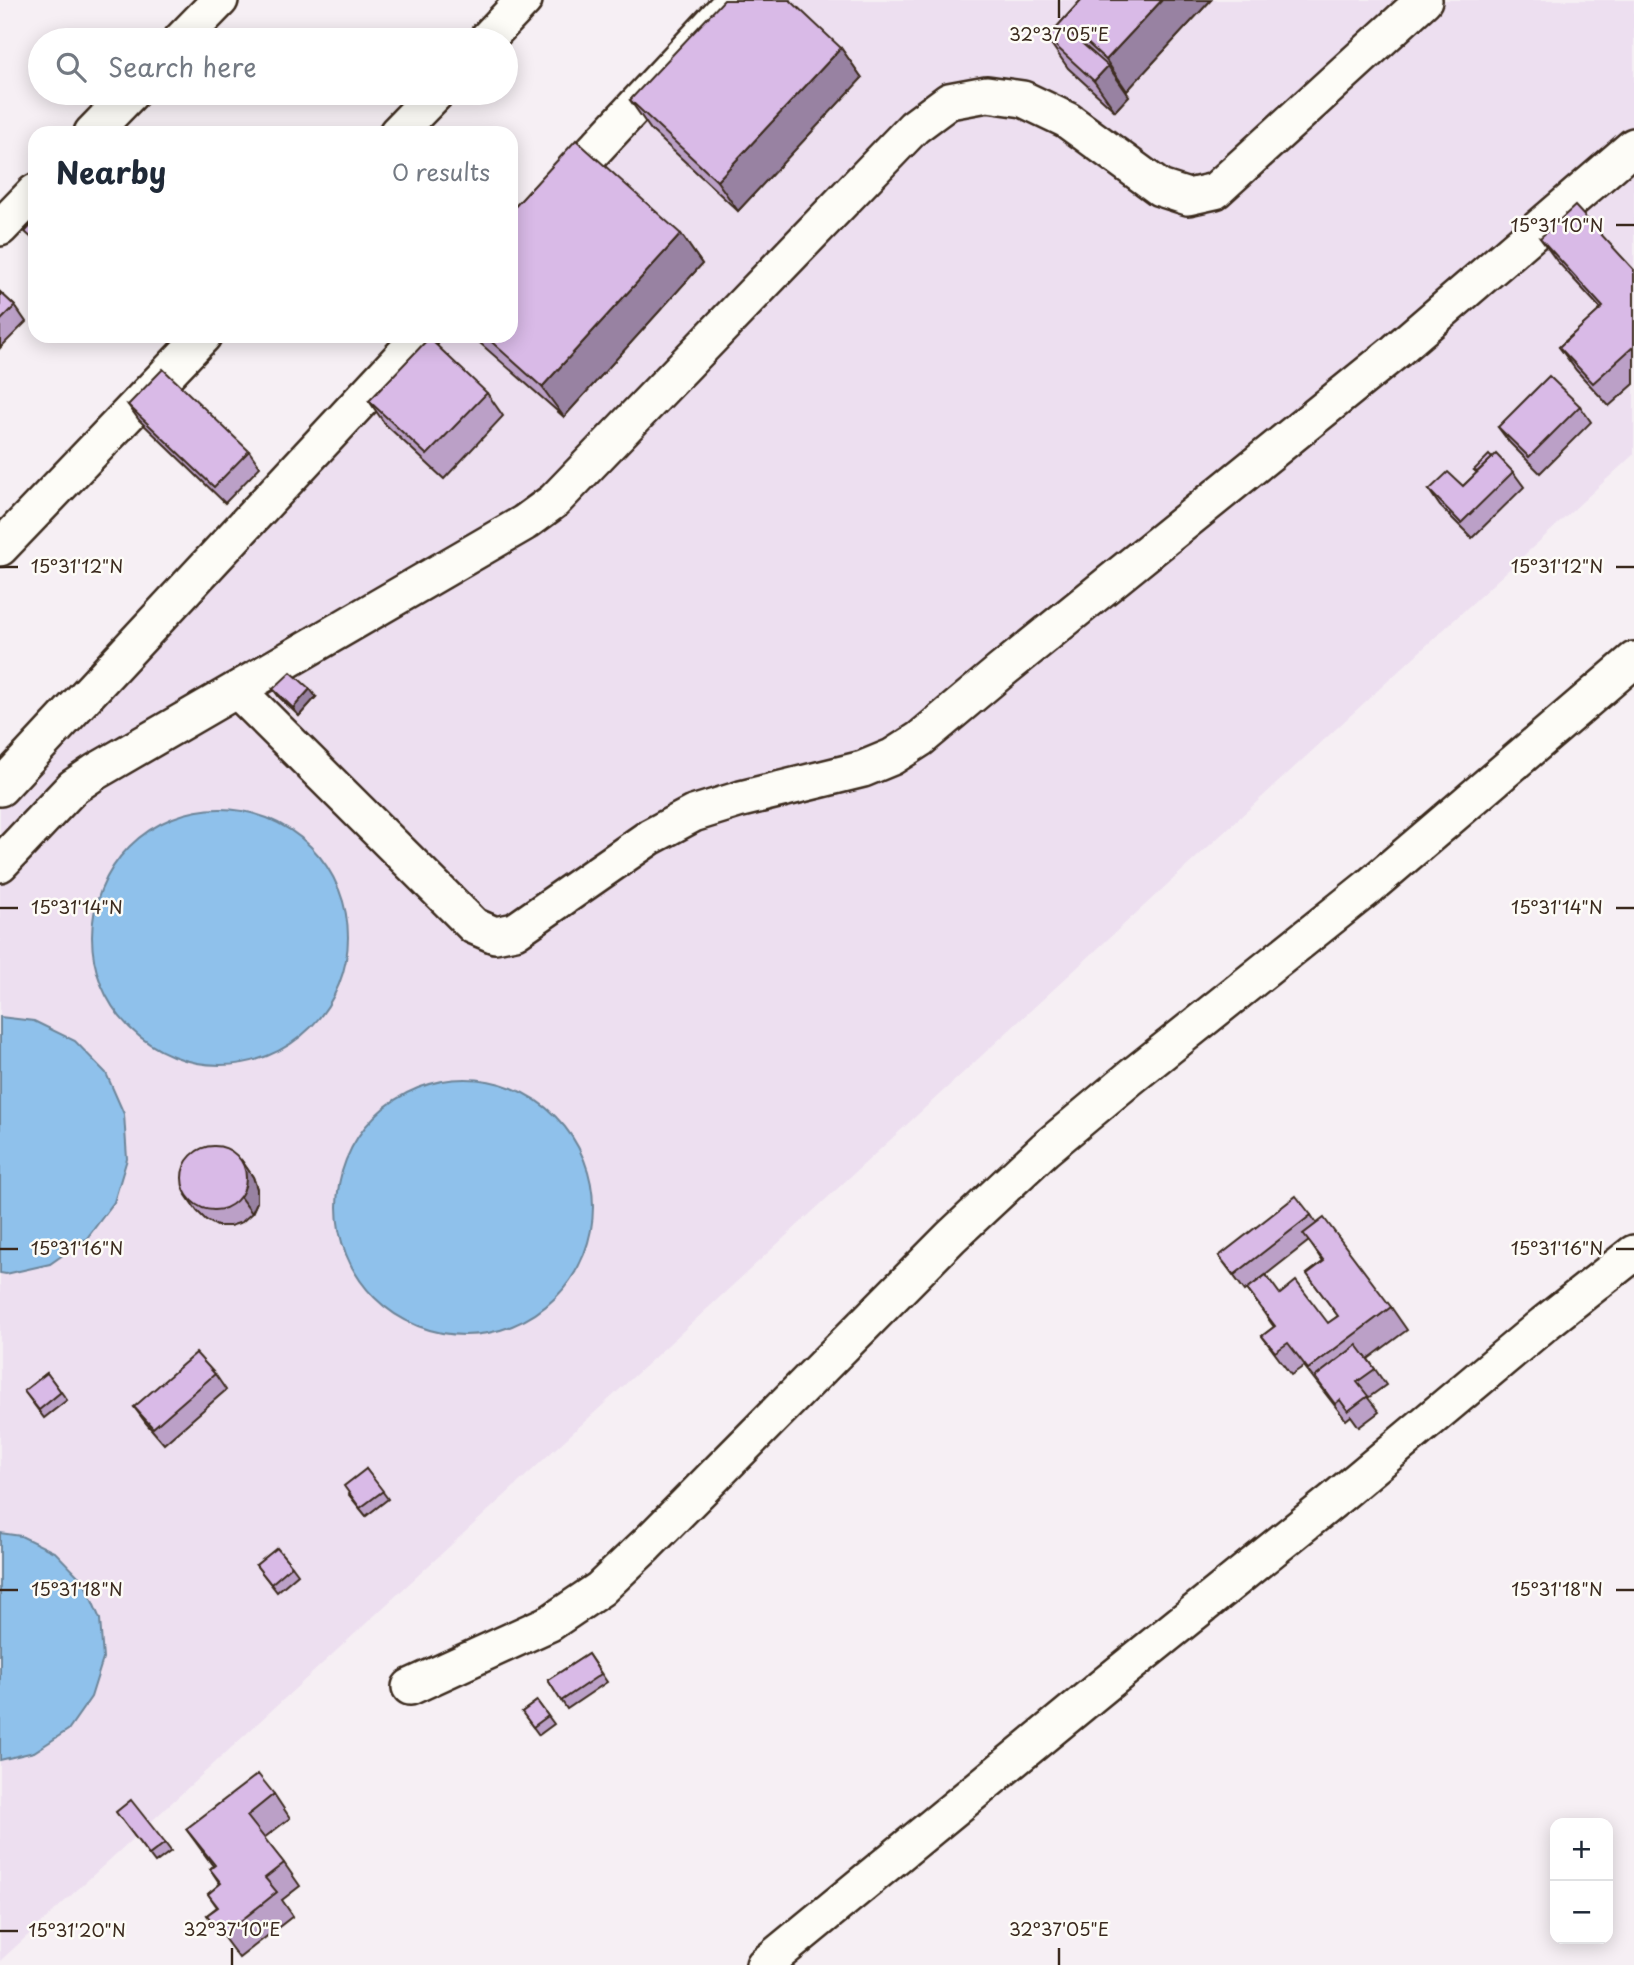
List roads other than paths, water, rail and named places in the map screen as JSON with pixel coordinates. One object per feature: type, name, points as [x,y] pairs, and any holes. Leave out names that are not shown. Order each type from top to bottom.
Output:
[{"type":"lane","points":[[193,28],[220,0]]},
{"type":"lane","points":[[497,28],[524,0]]},
{"type":"lane","points":[[518,231],[734,0]]},
{"type":"lane","points":[[0,864],[73,787],[95,772],[524,523],[554,501],[914,127],[949,100],[988,94],[1023,99],[1067,120],[1160,188],[1188,197],[1216,191],[1424,0]]},
{"type":"lane","points":[[99,126],[119,105]]},
{"type":"lane","points":[[404,126],[424,105]]},
{"type":"lane","points":[[237,690],[474,926],[495,935],[515,931],[650,837],[693,814],[741,799],[863,769],[892,757],[920,739],[1396,351],[1634,146]]},
{"type":"lane","points":[[0,228],[28,199]]},
{"type":"lane","points":[[0,548],[196,343]]},
{"type":"lane","points":[[0,788],[414,343]]},
{"type":"lane","points":[[410,1687],[550,1623],[600,1589],[951,1237],[1045,1149],[1130,1077],[1370,886],[1634,660]]},
{"type":"lane","points":[[764,1965],[1634,1253]]},
{"type":"water","points":[[207,809],[233,809],[269,818],[291,830],[311,846],[327,866],[339,888],[346,912],[346,962],[339,986],[327,1008],[311,1028],[291,1044],[269,1056],[233,1065],[207,1065],[171,1056],[149,1044],[129,1028],[113,1008],[101,986],[92,950],[92,924],[101,888],[113,866],[129,846],[149,830],[171,818]]},
{"type":"water","points":[[0,1017],[34,1021],[75,1041],[106,1073],[124,1114],[127,1159],[114,1202],[87,1238],[50,1264],[6,1274],[0,1273]]},
{"type":"water","points":[[452,1079],[478,1079],[514,1088],[536,1100],[556,1116],[572,1136],[584,1158],[591,1182],[591,1232],[584,1256],[572,1278],[556,1298],[536,1314],[514,1326],[478,1335],[452,1335],[416,1326],[394,1314],[374,1298],[358,1278],[346,1256],[337,1220],[337,1194],[346,1158],[358,1136],[374,1116],[394,1100],[416,1088]]},
{"type":"water","points":[[0,1533],[21,1536],[56,1553],[84,1582],[100,1619],[103,1659],[91,1697],[68,1730],[34,1752],[0,1760]]}]
